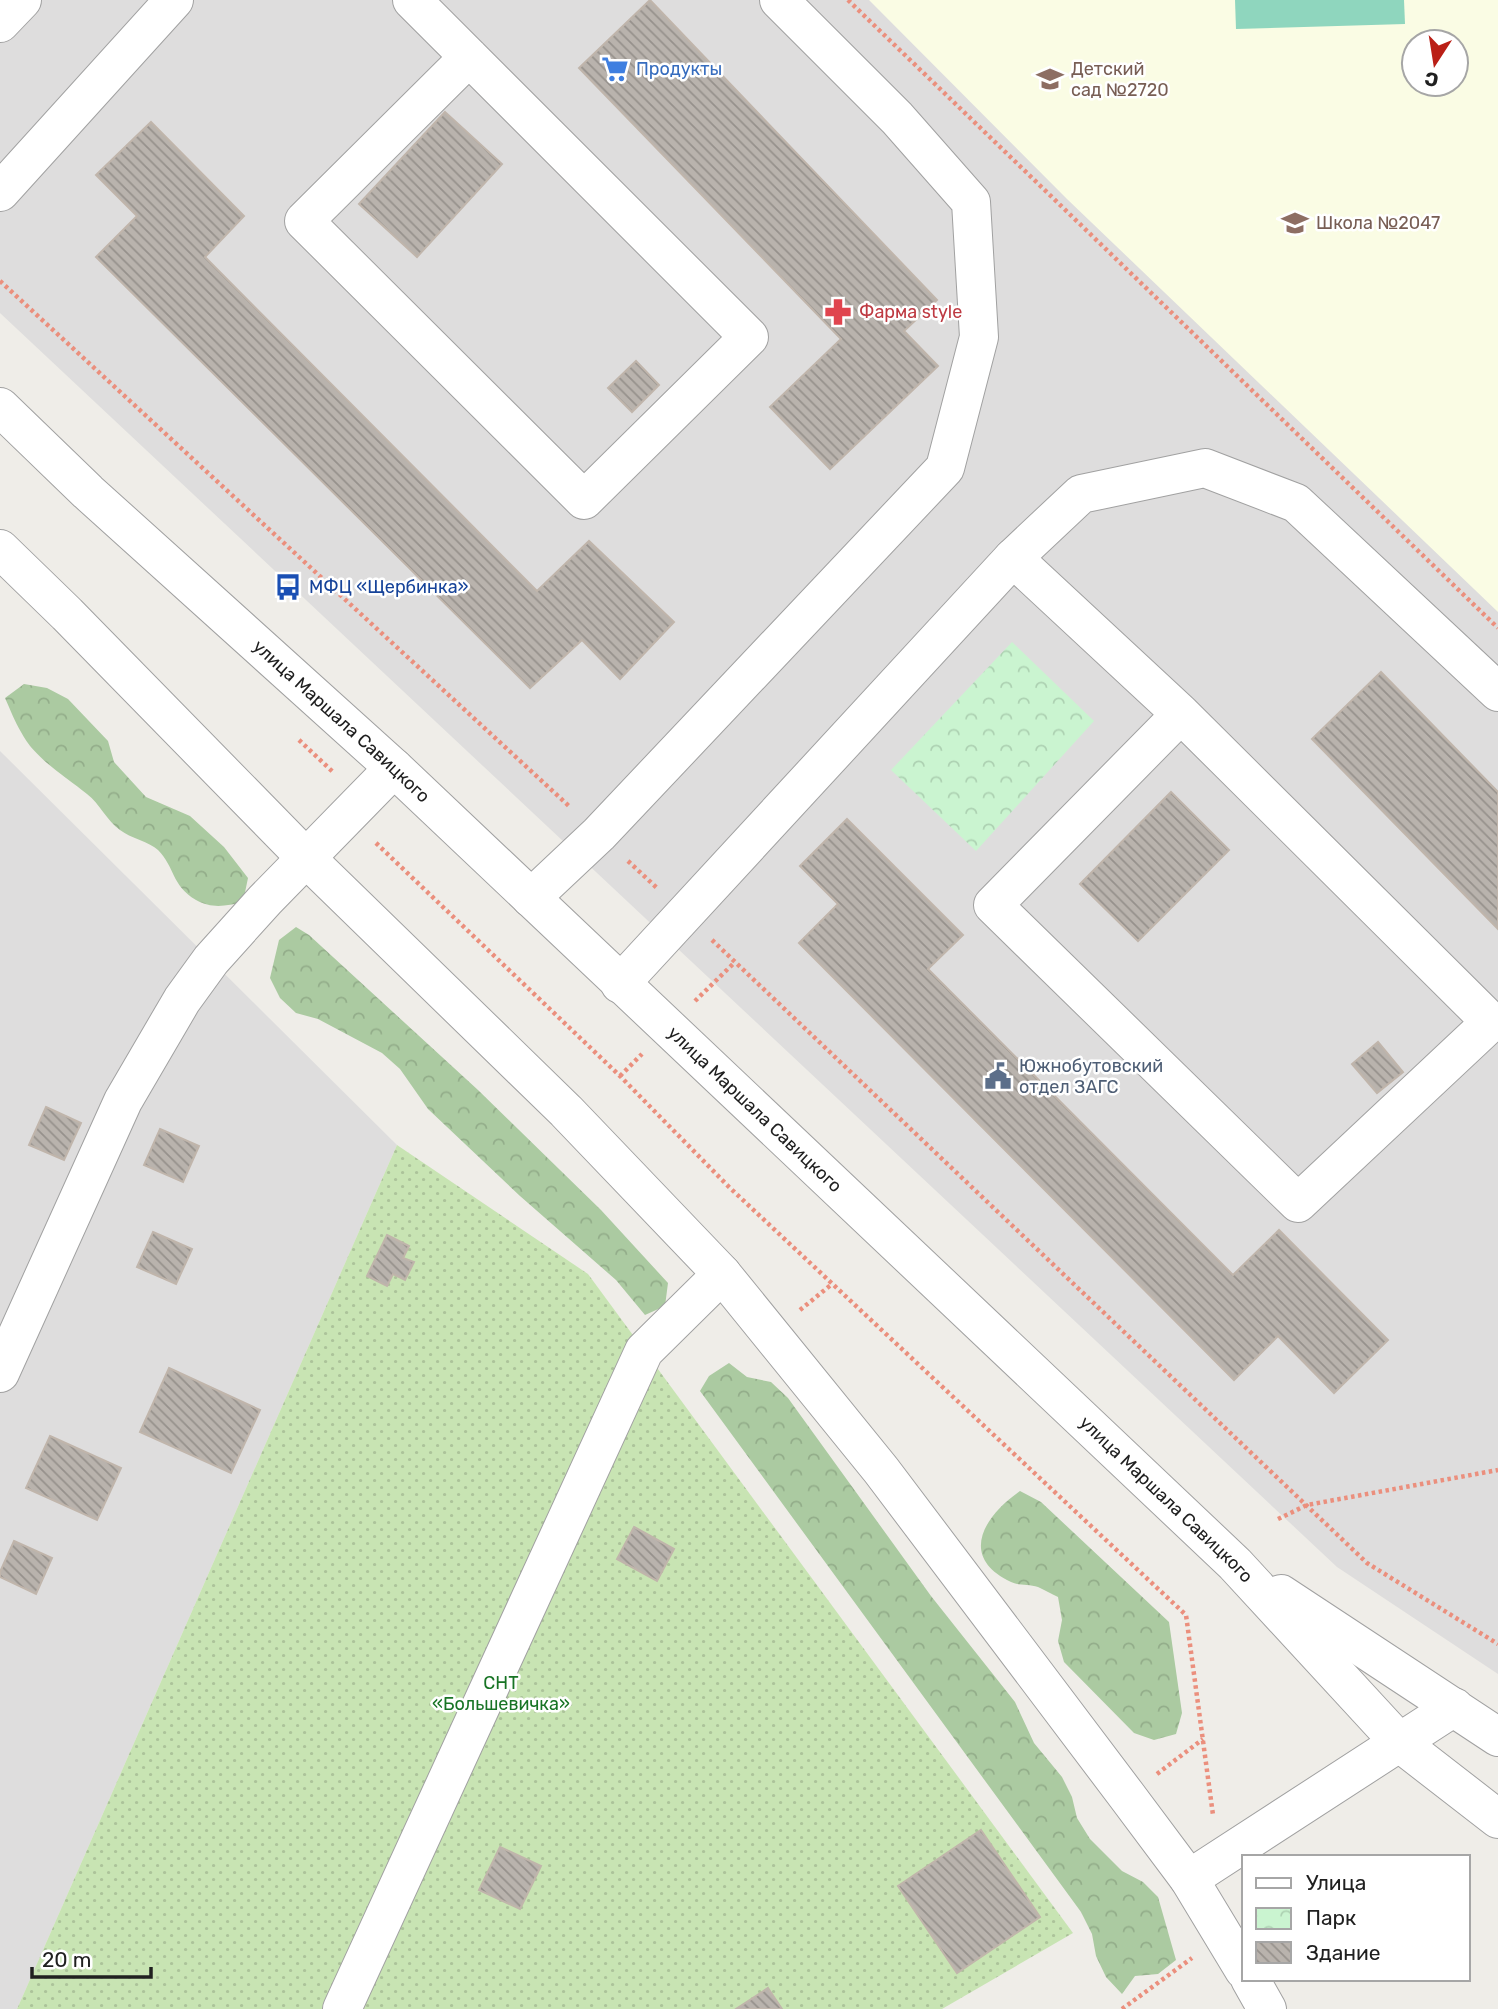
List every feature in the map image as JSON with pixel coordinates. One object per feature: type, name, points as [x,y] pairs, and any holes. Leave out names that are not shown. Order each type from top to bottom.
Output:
[{"type":"street","points":[[0,23],[22,0]]},
{"type":"street","points":[[0,192],[174,0]]},
{"type":"street","points":[[412,0],[469,57],[749,337],[584,500],[304,221],[469,57]]},
{"type":"street","points":[[531,898],[599,834],[946,468],[979,337],[971,202],[897,118],[779,0]]},
{"type":"street","name":"улица Маршала Савицкого","points":[[0,407],[88,492],[394,768],[1235,1564],[1399,1743],[1498,1819]]},
{"type":"street","points":[[620,984],[1013,558],[1081,494],[1205,468],[1296,503],[1498,692]]},
{"type":"street","points":[[0,550],[67,614],[305,857],[566,1111],[722,1275],[1203,1870],[1224,1935],[1242,1966]]},
{"type":"street","points":[[1013,558],[1181,714],[1491,1023],[1298,1203],[993,905],[1181,714]]},
{"type":"street","points":[[0,1373],[105,1138],[161,1033],[211,960],[305,857],[394,768]]},
{"type":"street","points":[[342,2009],[644,1352],[722,1275]]},
{"type":"street","points":[[1235,1564],[1498,1737]]},
{"type":"street","points":[[1203,1870],[1454,1707]]},
{"type":"street","points":[[1251,1981],[1267,2009]]},
{"type":"path","points":[[848,0],[1498,628]]},
{"type":"path","points":[[0,281],[684,913],[1367,1563],[1498,1644]]},
{"type":"path","points":[[347,815],[621,1076],[729,1186],[1186,1615],[1203,1870]]},
{"type":"path","points":[[1278,1519],[1307,1505],[1498,1469]]},
{"type":"path","points":[[1122,2009],[1224,1935]]},
{"type":"shaded area","points":[[0,0],[1498,0],[1498,1674],[1337,1567],[0,313]]},
{"type":"shaded area","name":"Школа №2047","points":[[869,0],[1498,0],[1498,612],[1067,199]]},
{"type":"shaded area","points":[[0,751],[397,1145],[17,2009],[0,2009]]},
{"type":"green space","points":[[1235,0],[1404,0],[1405,24],[1236,29]]},
{"type":"green space","points":[[1012,642],[1094,721],[976,851],[891,770]]},
{"type":"green space","points":[[24,684],[47,688],[68,699],[108,741],[114,762],[146,797],[190,816],[224,847],[248,878],[243,902],[213,906],[196,900],[177,882],[158,850],[120,830],[92,798],[42,759],[27,742],[5,698]]},
{"type":"green space","points":[[296,927],[309,935],[478,1090],[601,1210],[668,1283],[665,1306],[645,1315],[616,1280],[520,1196],[428,1109],[400,1069],[382,1053],[318,1019],[296,1013],[280,998],[270,978],[279,940]]},
{"type":"green space","name":"СНТ «Большевичка»","points":[[397,1145],[588,1274],[1073,1933],[942,2009],[17,2009]]},
{"type":"green space","points":[[729,1363],[747,1377],[771,1382],[788,1398],[931,1596],[1015,1702],[1034,1743],[1062,1777],[1072,1797],[1077,1818],[1090,1839],[1122,1871],[1143,1882],[1158,1897],[1176,1960],[1158,1974],[1135,1976],[1122,1994],[1106,1977],[1096,1956],[1092,1934],[1081,1912],[700,1391],[709,1376]]},
{"type":"green space","points":[[1020,1491],[1041,1502],[1169,1622],[1182,1713],[1176,1734],[1154,1740],[1134,1733],[1064,1662],[1058,1641],[1062,1620],[1058,1597],[1038,1587],[1011,1582],[995,1572],[985,1561],[981,1549],[987,1524],[1007,1501]]},
{"type":"building","points":[[650,0],[937,300],[904,331],[938,366],[830,469],[770,407],[841,339],[579,68]]},
{"type":"building","points":[[445,112],[502,164],[417,257],[359,204]]},
{"type":"building","points":[[151,122],[244,216],[205,257],[537,591],[589,541],[674,622],[620,679],[582,640],[530,688],[96,257],[137,216],[96,175]]},
{"type":"building","points":[[636,361],[659,385],[632,412],[608,388]]},
{"type":"building","points":[[1381,672],[1498,792],[1498,929],[1312,739]]},
{"type":"building","points":[[1171,792],[1229,850],[1138,941],[1080,884]]},
{"type":"building","points":[[847,819],[963,935],[928,969],[1233,1275],[1279,1230],[1388,1340],[1334,1393],[1278,1336],[1234,1380],[799,943],[838,904],[800,866]]},
{"type":"building","points":[[1378,1042],[1403,1072],[1377,1093],[1352,1064]]},
{"type":"building","points":[[46,1107],[81,1123],[64,1160],[29,1145]]},
{"type":"building","points":[[160,1129],[199,1146],[183,1182],[144,1165]]},
{"type":"building","points":[[153,1232],[192,1249],[176,1284],[137,1267]]},
{"type":"building","points":[[387,1235],[409,1246],[403,1258],[414,1262],[405,1280],[393,1274],[387,1286],[367,1276]]},
{"type":"building","points":[[169,1368],[260,1410],[231,1473],[140,1432]]},
{"type":"building","points":[[50,1436],[121,1468],[97,1520],[26,1488]]},
{"type":"building","points":[[634,1527],[674,1549],[657,1581],[617,1559]]},
{"type":"building","points":[[14,1541],[52,1558],[36,1594],[0,1577]]},
{"type":"building","points":[[981,1830],[1040,1917],[957,1973],[898,1886]]},
{"type":"building","points":[[500,1847],[541,1866],[520,1909],[479,1890]]},
{"type":"building","points":[[768,1988],[782,2009],[736,2009]]},
{"type":"place","name":"Продукты","points":[[615,69]]},
{"type":"place","name":"Детский сад №2720","points":[[1050,79]]},
{"type":"place","name":"Школа №2047","points":[[1295,223]]},
{"type":"place","name":"Фарма style","points":[[838,312]]},
{"type":"place","name":"МФЦ «Щербинка»","points":[[288,587]]},
{"type":"place","name":"Южнобутовский отдел ЗАГС","points":[[998,1076]]}]
